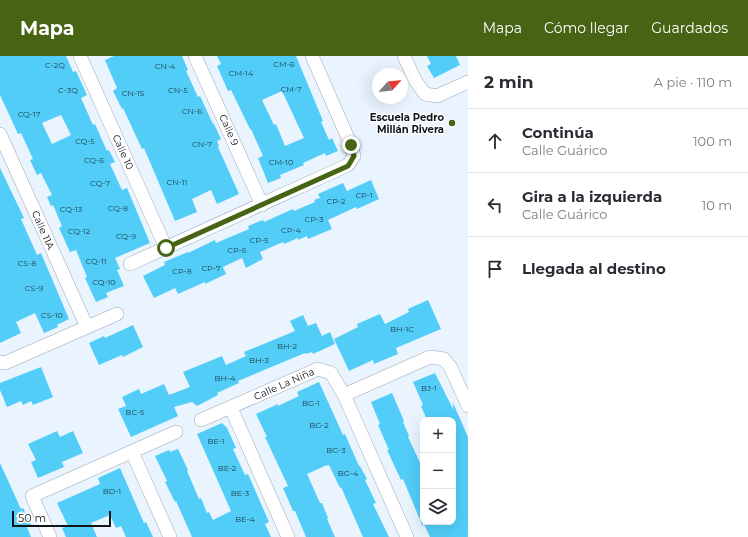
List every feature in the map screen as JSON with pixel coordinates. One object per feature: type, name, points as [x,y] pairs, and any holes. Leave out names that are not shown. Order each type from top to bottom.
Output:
[{"type":"street","name":"Calle 10","points":[[80,56],[166,248]]},
{"type":"street","name":"Calle 9","points":[[195,56],[262,205]]},
{"type":"street","points":[[130,264],[348,166],[354,156],[351,145],[312,56]]},
{"type":"street","points":[[404,56],[415,80],[425,94],[437,96],[468,82]]},
{"type":"street","name":"Calle 11A","points":[[0,134],[87,327]]},
{"type":"street","points":[[2,362],[117,314]]},
{"type":"street","points":[[344,395],[430,357],[444,359],[451,368],[468,406]]},
{"type":"street","name":"Calle La Niña","points":[[202,420],[318,369],[331,373],[344,395],[407,537]]},
{"type":"street","points":[[230,408],[288,537]]},
{"type":"street","points":[[50,537],[32,496],[176,432]]},
{"type":"street","points":[[132,452],[170,537]]},
{"type":"building","points":[[0,56],[66,56],[73,72],[76,71],[87,95],[81,98],[93,125],[95,124],[107,151],[109,150],[115,162],[110,164],[122,190],[127,188],[150,243],[115,258],[120,269],[117,270],[124,286],[106,293],[108,297],[96,302],[85,278],[87,277],[76,250],[70,252],[59,228],[62,226],[53,205],[51,206],[47,197],[52,195],[41,173],[37,175],[30,160],[33,159],[21,133],[18,134],[0,95]],"holes":[[[61,115],[71,135],[52,144],[42,123]]]},
{"type":"building","points":[[114,56],[182,56],[188,70],[186,71],[198,97],[200,96],[221,139],[217,141],[218,147],[239,194],[217,204],[211,190],[192,199],[197,212],[175,221],[144,148],[142,149],[123,108],[122,109],[113,91],[117,88],[105,60]]},
{"type":"building","points":[[217,56],[296,56],[323,121],[321,122],[329,140],[332,138],[338,151],[326,156],[325,153],[303,163],[304,165],[280,175],[281,178],[268,183],[258,158],[263,156],[231,90],[228,91],[217,66],[221,64]],"holes":[[[282,91],[304,138],[285,146],[276,124],[274,125],[262,100]]]},
{"type":"building","points":[[427,56],[456,56],[460,65],[434,78],[427,66],[431,64]]},
{"type":"building","points":[[0,168],[24,218],[21,219],[37,255],[41,253],[69,319],[57,325],[58,327],[44,333],[35,313],[16,322],[21,333],[0,343]]},
{"type":"building","points":[[371,180],[379,199],[357,209],[356,207],[328,220],[332,229],[308,239],[307,236],[284,244],[283,242],[260,252],[263,259],[246,268],[242,258],[223,267],[226,274],[205,284],[205,282],[178,294],[175,288],[154,298],[143,276],[165,265],[164,262],[188,253],[215,240],[216,243],[249,229],[248,226],[263,220],[264,222],[293,209],[294,211],[315,202],[314,200],[320,198],[318,194],[343,183],[347,191]]},
{"type":"building","points":[[428,300],[441,329],[396,348],[398,354],[374,364],[373,360],[349,371],[334,339],[358,327],[357,324],[380,314],[385,324],[409,312],[408,309]]},
{"type":"building","points":[[303,315],[308,326],[316,323],[322,336],[330,332],[335,344],[313,354],[312,352],[305,353],[238,381],[239,383],[217,393],[218,395],[197,406],[192,402],[174,407],[178,416],[131,437],[118,409],[126,406],[122,397],[139,389],[141,394],[164,384],[169,395],[190,387],[183,372],[222,356],[226,365],[246,356],[244,352],[295,331],[290,321]]},
{"type":"building","points":[[133,325],[143,347],[123,357],[122,355],[99,365],[89,343],[104,336],[105,338]]},
{"type":"building","points":[[41,367],[53,397],[33,405],[31,401],[23,405],[21,401],[7,407],[0,390],[0,383]]},
{"type":"building","points":[[435,373],[453,409],[453,403],[468,437],[468,537],[430,537],[424,525],[456,525],[456,417],[426,417],[421,406],[423,405],[413,382]]},
{"type":"building","points":[[319,382],[343,435],[345,434],[359,466],[367,479],[365,480],[376,503],[373,504],[389,537],[363,537],[341,487],[340,488],[329,465],[307,474],[320,503],[322,503],[335,537],[306,537],[295,511],[293,511],[283,488],[288,486],[256,414],[299,396],[297,392]]},
{"type":"building","points":[[392,393],[404,421],[403,422],[409,436],[408,437],[420,463],[420,520],[403,479],[401,480],[387,450],[389,450],[378,425],[380,424],[371,402]]},
{"type":"building","points":[[222,423],[227,428],[236,448],[233,449],[245,475],[248,474],[269,522],[265,524],[271,537],[192,537],[176,501],[175,502],[165,482],[167,481],[155,456],[169,450],[170,452],[178,449],[199,499],[201,498],[207,513],[209,512],[213,520],[231,511],[197,434]]},
{"type":"building","points":[[57,431],[60,437],[73,431],[83,453],[62,462],[64,467],[38,478],[31,462],[36,460],[28,444]]},
{"type":"building","points":[[0,463],[21,509],[23,508],[31,525],[27,527],[31,537],[0,537]]},
{"type":"building","points":[[120,468],[144,523],[146,522],[153,537],[126,537],[121,526],[116,528],[110,515],[91,523],[97,537],[66,537],[62,528],[68,526],[57,503],[100,484],[98,478]]},
{"type":"place","name":"Escuela Pedro Millán Rivera","points":[[452,123]]},
{"type":"route","points":[[166,248],[348,166],[354,156],[351,145]]}]
